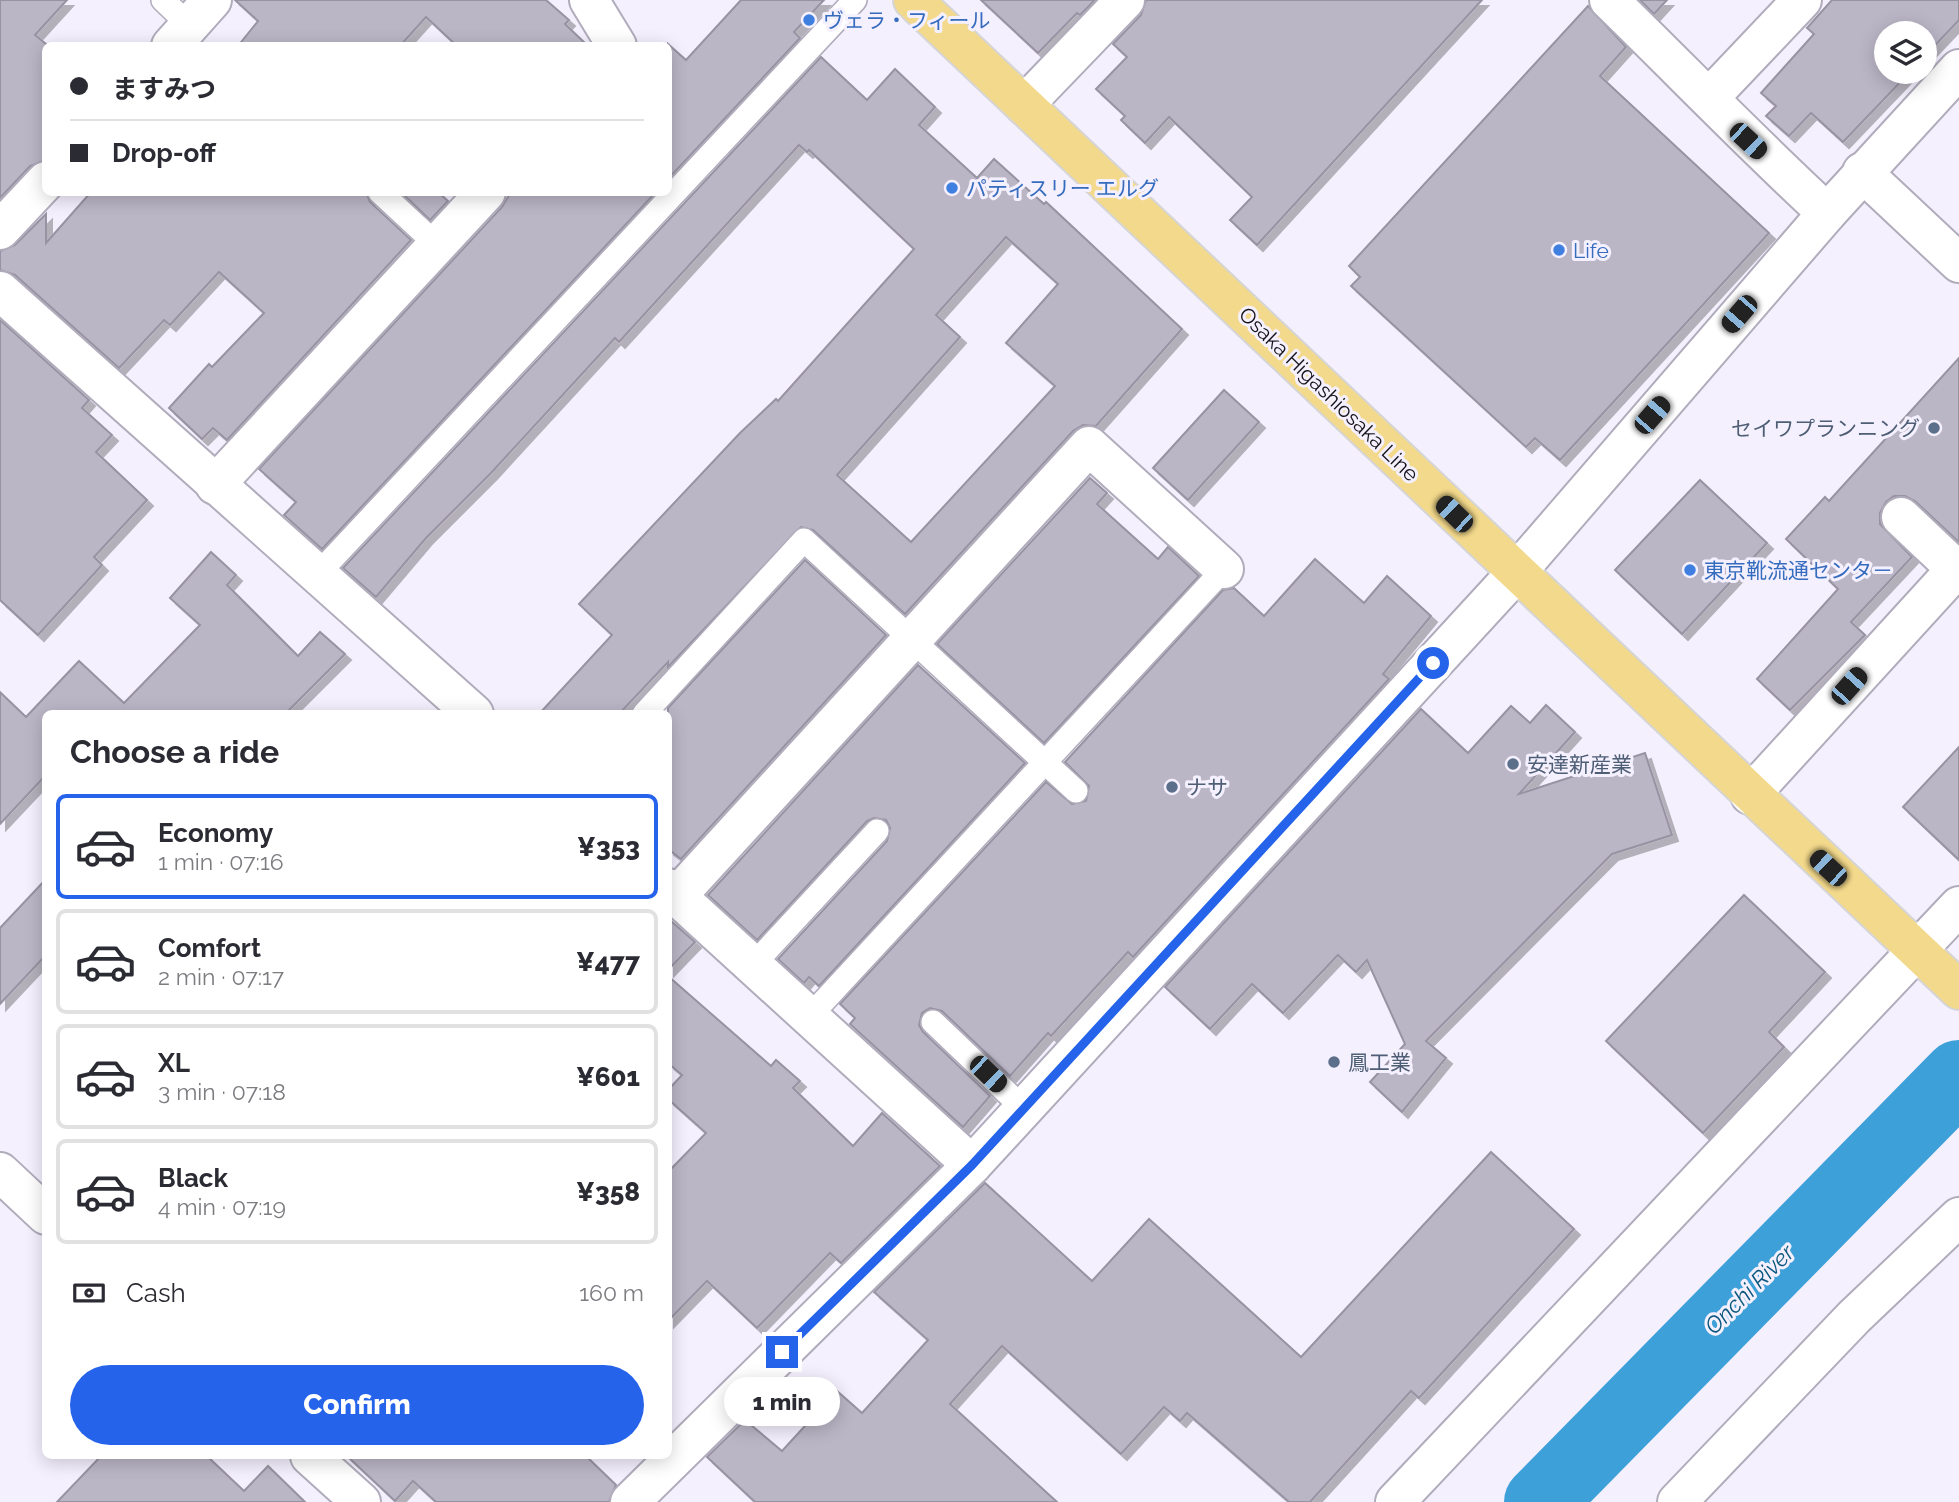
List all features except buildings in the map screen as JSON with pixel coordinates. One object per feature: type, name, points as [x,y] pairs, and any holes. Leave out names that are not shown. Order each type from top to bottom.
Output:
[{"type":"main road","name":"Osaka Higashiosaka Line","points":[[913,0],[1959,990]]},
{"type":"street","points":[[589,0],[615,42]]},
{"type":"street","points":[[1024,105],[1125,0]]},
{"type":"street","points":[[1609,0],[1709,98],[1748,141],[1827,213]]},
{"type":"street","points":[[1709,98],[1802,0]]},
{"type":"street","points":[[630,1502],[972,1165],[1024,1109],[1516,573],[1862,172],[1959,69]]},
{"type":"street","points":[[1862,172],[1959,264]]},
{"type":"street","points":[[0,230],[42,185]]},
{"type":"street","points":[[215,485],[482,196]]},
{"type":"street","points":[[0,291],[469,710]]},
{"type":"street","points":[[972,1165],[673,892],[913,638],[1089,446],[1224,569]]},
{"type":"street","points":[[1750,795],[1957,567],[1901,517]]},
{"type":"street","points":[[1395,1502],[1922,956],[1959,906]]},
{"type":"street","points":[[0,1172],[42,1211]]},
{"type":"street","points":[[1677,1502],[1854,1317],[1959,1217]]},
{"type":"street","points":[[313,1459],[361,1502]]},
{"type":"lane","points":[[672,196],[855,0]]},
{"type":"lane","points":[[384,196],[437,245]]},
{"type":"lane","points":[[317,575],[672,196]]},
{"type":"lane","points":[[648,710],[803,540],[913,638],[1076,791]]},
{"type":"lane","points":[[809,1017],[1224,569]]},
{"type":"lane","points":[[753,965],[877,831]]},
{"type":"lane","points":[[933,1022],[1024,1109]]},
{"type":"waterway","name":"Onchi River","points":[[1540,1502],[1959,1076]]},
{"type":"place","name":"ヴェラ・フィール","points":[[809,20]]},
{"type":"place","name":"パティスリー エルグ","points":[[952,188]]},
{"type":"place","name":"Life","points":[[1559,250]]},
{"type":"place","name":"セイワプランニング","points":[[1934,428]]},
{"type":"place","name":"東京靴流通センタ－","points":[[1690,570]]},
{"type":"place","name":"安達新産業","points":[[1513,764]]},
{"type":"place","name":"ナサ","points":[[1172,787]]},
{"type":"place","name":"鳳工業","points":[[1334,1062]]},
{"type":"route","points":[[782,1352],[972,1165],[1433,663]]}]
